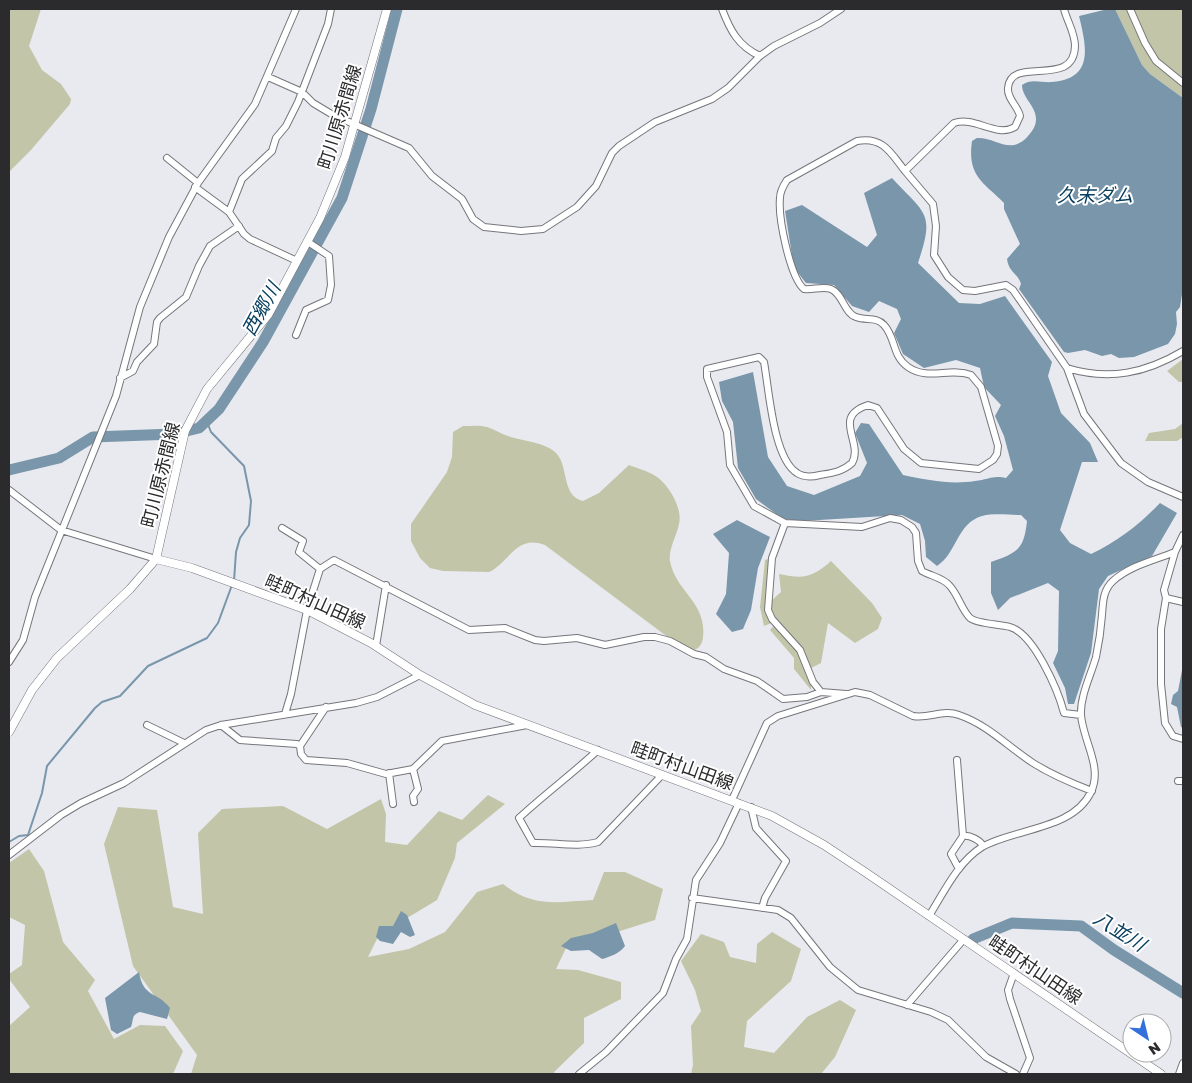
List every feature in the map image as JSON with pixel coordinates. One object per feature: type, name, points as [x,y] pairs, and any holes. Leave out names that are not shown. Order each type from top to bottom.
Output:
[{"type":"main road","name":"町川原赤間線","points":[[9,732],[32,690],[57,658],[130,589],[156,559],[181,442],[189,421],[207,389],[264,321],[308,242],[333,190],[359,126],[387,9]]},
{"type":"main road","name":"畦町村山田線","points":[[156,559],[192,568],[307,610],[376,646],[474,705],[772,816],[824,845],[1161,1074]]},
{"type":"street","points":[[9,662],[23,640],[35,597],[99,432],[116,396],[140,307],[170,237],[197,185],[245,121],[268,77],[296,9]]},
{"type":"street","points":[[229,212],[242,179],[272,151],[276,138],[286,126],[302,92],[328,24],[331,9]]},
{"type":"street","points":[[722,9],[727,23],[740,44],[760,56]]},
{"type":"street","points":[[268,77],[302,92],[313,103],[409,148],[432,176],[462,199],[473,219],[478,224],[484,227],[522,231],[543,229],[577,207],[596,186],[612,153],[619,146],[655,122],[712,99],[728,88],[760,56],[786,38],[820,23],[841,9]]},
{"type":"street","points":[[905,171],[954,123],[963,120],[972,121],[1002,130],[1015,126],[1020,116],[1008,93],[1008,88],[1013,78],[1022,72],[1056,70],[1070,61],[1074,53],[1074,39],[1064,9]]},
{"type":"street","points":[[1130,9],[1145,43],[1156,61],[1183,83]]},
{"type":"street","points":[[1081,715],[1064,712],[1057,689],[1046,667],[1032,646],[1014,628],[969,618],[949,584],[922,571],[918,561],[916,533],[912,527],[901,520],[890,518],[862,527],[785,523],[754,506],[730,465],[727,432],[706,377],[707,369],[759,357],[764,362],[776,431],[785,459],[797,473],[806,476],[838,472],[852,463],[856,447],[848,429],[857,410],[868,405],[877,408],[904,449],[921,463],[979,469],[997,454],[998,446],[981,387],[971,374],[954,371],[926,374],[909,368],[896,354],[884,324],[878,320],[856,317],[849,312],[836,293],[824,288],[804,289],[793,275],[780,210],[780,198],[786,180],[857,141],[866,139],[878,141],[933,204],[936,226],[934,254],[948,277],[963,290],[975,291],[1006,284],[1067,368],[1084,414],[1121,463],[1148,482],[1183,497]]},
{"type":"street","points":[[166,158],[229,212],[244,234],[257,243],[297,261]]},
{"type":"street","points":[[120,378],[133,371],[137,362],[154,344],[157,322],[186,297],[210,246],[238,226]]},
{"type":"street","points":[[296,335],[306,310],[328,300],[331,293],[329,256],[308,242]]},
{"type":"street","points":[[1067,368],[1079,372],[1117,375],[1134,373],[1183,351]]},
{"type":"street","points":[[9,490],[61,530],[156,559]]},
{"type":"street","points":[[785,523],[772,558],[768,610],[772,619],[796,643],[813,682],[821,692]]},
{"type":"street","points":[[282,528],[304,541],[299,552],[320,568]]},
{"type":"street","points":[[1183,535],[1175,552],[1164,590],[1166,598],[1161,638],[1161,684],[1164,724],[1174,736],[1183,739]]},
{"type":"street","points":[[930,916],[959,869],[966,860],[984,846],[1069,816],[1081,808],[1092,791],[1095,770],[1081,715],[1082,705],[1096,656],[1104,592],[1112,581],[1124,573],[1175,552]]},
{"type":"street","points":[[285,714],[291,694],[307,610],[320,568],[334,560],[469,630],[505,628],[534,640],[577,638],[605,645],[644,637],[655,638],[670,641],[694,654],[710,659],[724,669],[757,681],[783,699],[807,697],[821,692],[846,694]]},
{"type":"street","points":[[376,646],[386,586]]},
{"type":"street","points":[[1166,598],[1183,602]]},
{"type":"street","points":[[9,855],[61,815],[81,803],[124,783],[206,730],[222,725],[356,703],[377,697],[420,674]]},
{"type":"street","points":[[579,1074],[606,1052],[663,993],[687,939],[696,880],[720,843],[767,723],[778,716],[846,694],[863,692],[913,716],[920,717],[940,713],[957,714],[992,731],[1033,763],[1062,780],[1092,791]]},
{"type":"street","points":[[326,707],[300,746],[306,760],[347,763],[374,772],[389,773],[414,769],[442,741],[527,725]]},
{"type":"street","points":[[147,725],[184,743]]},
{"type":"street","points":[[222,725],[240,740],[288,743],[300,746]]},
{"type":"street","points":[[598,750],[566,780],[555,785],[519,818],[533,843],[548,842],[564,846],[598,842],[662,775]]},
{"type":"street","points":[[957,760],[963,836],[951,854],[959,869]]},
{"type":"street","points":[[414,769],[418,789],[413,796],[414,802]]},
{"type":"street","points":[[389,773],[393,804]]},
{"type":"street","points":[[751,807],[756,828],[786,861],[765,898],[762,908]]},
{"type":"street","points":[[963,836],[981,842],[984,846]]},
{"type":"street","points":[[692,898],[778,910],[791,918],[830,967],[858,990],[948,1020],[986,1057],[1016,1074]]},
{"type":"street","points":[[907,1005],[964,940]]},
{"type":"street","points":[[1014,973],[1008,990],[1030,1058],[1023,1074]]},
{"type":"street","points":[[1179,1074],[1183,1063]]},
{"type":"green space","points":[[9,9],[41,9],[29,46],[42,70],[61,84],[71,99],[70,104],[31,150],[9,172]]},
{"type":"green space","points":[[1115,9],[1183,9],[1183,98],[1150,74],[1142,65]]},
{"type":"green space","points":[[1183,359],[1183,382],[1179,382],[1167,371]]},
{"type":"green space","points":[[1183,423],[1183,437],[1177,441],[1145,441],[1149,433],[1175,429]]},
{"type":"green space","points":[[463,426],[487,427],[505,435],[540,444],[551,449],[556,453],[563,465],[571,493],[583,501],[599,493],[629,465],[648,472],[659,479],[673,496],[679,511],[679,524],[670,552],[670,561],[678,581],[696,605],[700,615],[703,625],[703,637],[699,647],[689,651],[677,644],[545,545],[527,543],[520,546],[489,572],[443,571],[430,568],[420,558],[411,541],[411,524],[447,472],[452,457],[453,432]]},
{"type":"green space","points":[[773,557],[771,601],[781,592],[779,574],[807,576],[818,571],[831,561],[872,603],[882,618],[878,629],[855,643],[828,623],[821,663],[811,668],[811,690],[794,669],[794,658],[770,630],[779,620],[764,626],[760,607],[765,560]]},
{"type":"green space","points":[[488,795],[505,804],[457,843],[455,858],[437,900],[379,935],[368,957],[409,949],[445,932],[477,892],[503,884],[525,897],[546,902],[593,900],[604,872],[625,872],[663,889],[655,920],[566,948],[556,969],[578,970],[621,982],[621,999],[584,1018],[584,1043],[554,1072],[555,1074],[191,1074],[197,1055],[133,966],[104,844],[118,807],[157,810],[173,907],[203,914],[198,833],[222,809],[283,806],[327,829],[381,799],[386,814],[385,842],[407,845],[439,811],[462,820]]},
{"type":"green space","points":[[29,849],[44,871],[63,942],[95,980],[88,991],[114,1039],[140,1025],[165,1026],[183,1051],[173,1074],[9,1074],[9,1026],[30,1007],[9,979],[9,974],[22,965],[25,925],[9,917],[9,863]]},
{"type":"green space","points":[[772,932],[801,949],[791,981],[747,1021],[744,1047],[774,1053],[807,1017],[840,1000],[856,1010],[835,1057],[821,1074],[691,1074],[693,1065],[691,1026],[701,1011],[695,990],[681,961],[701,934],[724,942],[730,957],[756,963],[757,944]]},
{"type":"water","name":"久末ダム","points":[[1115,9],[1142,65],[1150,74],[1183,98],[1183,288],[1180,307],[1176,312],[1177,324],[1175,334],[1168,344],[1134,357],[1119,358],[1111,354],[1102,356],[1085,350],[1064,352],[1019,289],[1020,280],[1008,264],[1007,259],[1020,244],[1004,209],[1004,203],[983,183],[974,170],[971,153],[972,141],[977,138],[1005,145],[1018,144],[1025,139],[1033,129],[1036,118],[1034,109],[1022,89],[1022,85],[1033,81],[1052,82],[1066,79],[1075,74],[1081,67],[1085,49],[1079,16]]},
{"type":"water","points":[[892,178],[920,208],[924,215],[926,233],[918,263],[959,303],[980,304],[1005,296],[1052,362],[1048,376],[1061,413],[1090,443],[1098,462],[1082,462],[1060,530],[1070,543],[1091,554],[1128,532],[1160,503],[1177,513],[1152,556],[1108,576],[1099,589],[1091,653],[1074,704],[1068,704],[1065,688],[1053,663],[1058,651],[1059,591],[1048,583],[1010,598],[998,610],[991,593],[991,562],[1007,556],[1018,549],[1024,538],[1027,521],[1021,515],[991,515],[982,516],[974,520],[962,531],[949,554],[937,566],[926,557],[925,541],[920,524],[902,515],[803,521],[783,519],[756,499],[738,468],[733,422],[722,401],[719,382],[753,372],[768,457],[787,486],[814,495],[860,476],[867,463],[855,433],[861,423],[869,424],[903,475],[939,481],[966,482],[993,477],[1006,478],[1013,470],[1004,436],[995,416],[1001,405],[984,387],[980,368],[956,360],[924,368],[903,354],[894,333],[901,319],[897,309],[879,301],[869,312],[852,306],[834,285],[806,283],[794,268],[785,211],[802,205],[867,247],[877,235],[864,193]]},
{"type":"water","points":[[737,520],[770,537],[758,568],[751,610],[743,629],[732,632],[716,614],[726,594],[729,553],[713,534]]},
{"type":"water","points":[[1183,665],[1183,728],[1181,727],[1177,707],[1171,704],[1173,695],[1178,691]]},
{"type":"water","points":[[401,911],[407,915],[415,935],[410,937],[401,932],[393,944],[380,941],[376,937],[379,926],[393,926]]},
{"type":"water","points":[[616,923],[625,946],[611,956],[602,959],[589,950],[571,951],[561,946],[571,938],[593,933]]},
{"type":"water","points":[[139,972],[147,990],[170,1008],[167,1019],[140,1012],[134,1016],[131,1027],[117,1034],[111,1030],[105,998]]},
{"type":"waterway","name":"西郷川","points":[[9,470],[59,458],[93,437],[174,434],[199,428],[219,409],[263,342],[342,198],[371,109],[397,9]]},
{"type":"waterway","points":[[207,422],[211,432],[244,466],[251,501],[249,525],[240,538],[236,552],[234,581]]},
{"type":"waterway","points":[[9,842],[19,836],[28,835],[42,793],[47,766],[95,708],[102,702],[120,696],[148,666],[207,638],[218,623],[232,585]]},
{"type":"waterway","name":"八並川","points":[[973,939],[1012,923],[1081,926],[1114,950],[1183,993]]}]
